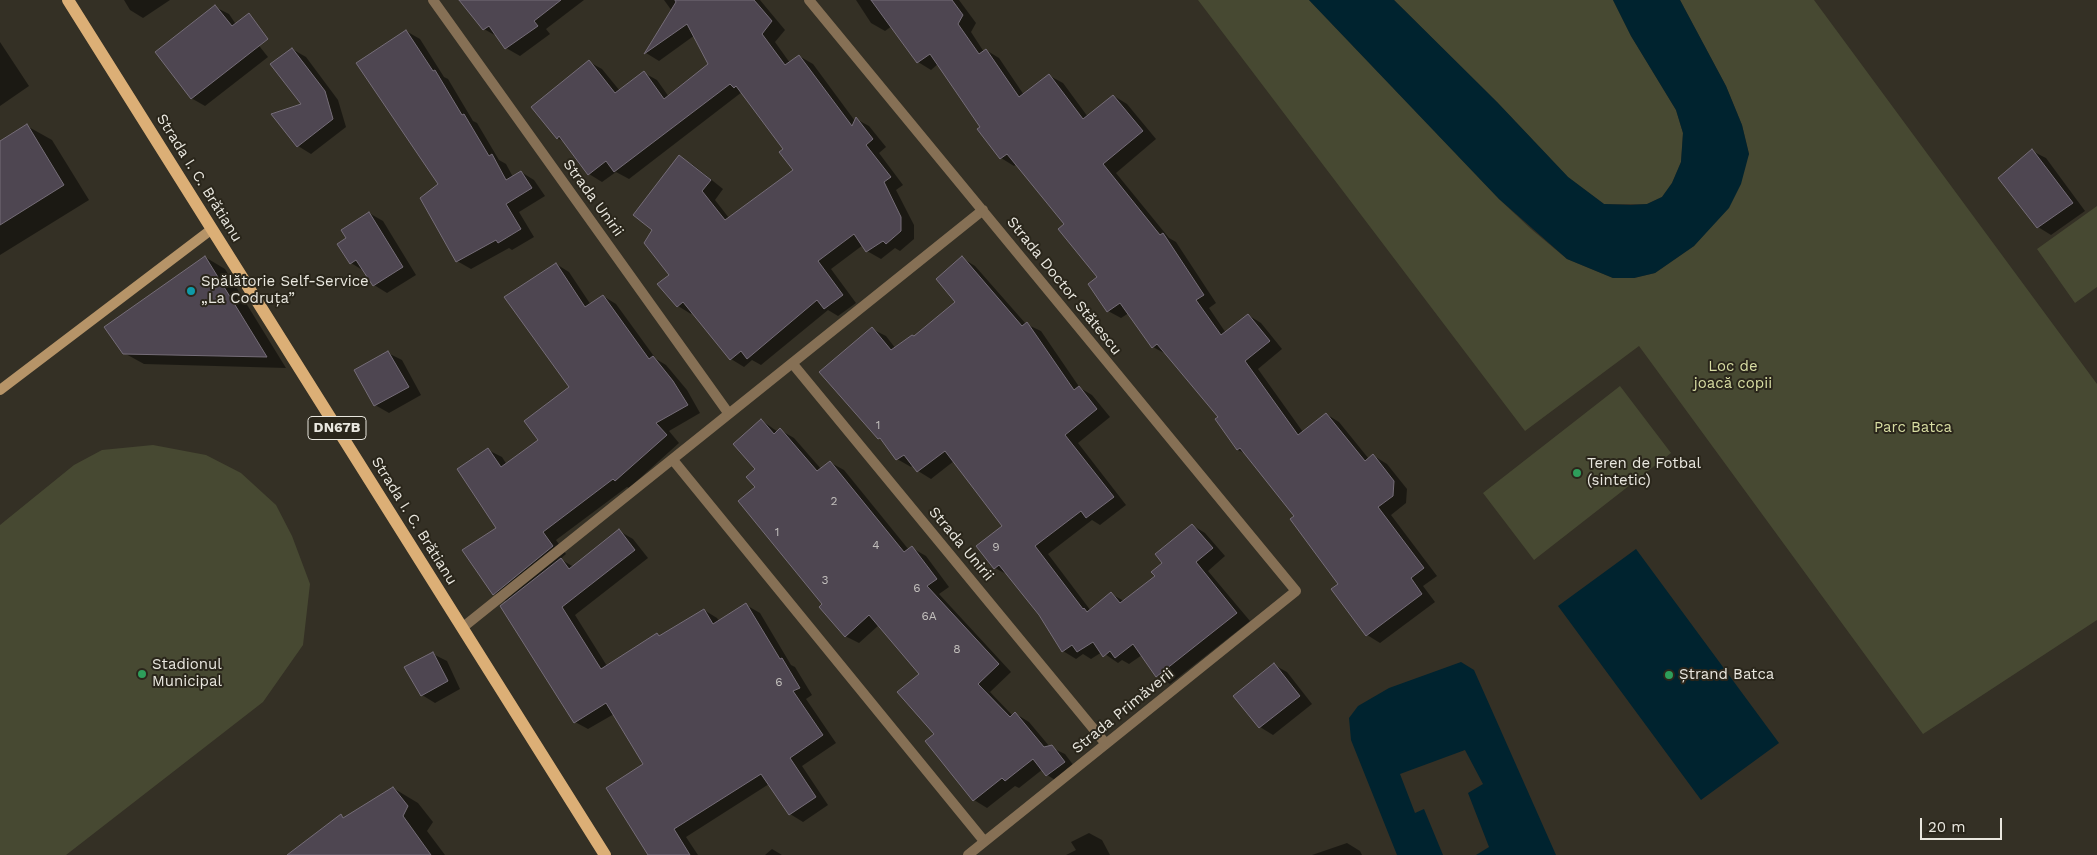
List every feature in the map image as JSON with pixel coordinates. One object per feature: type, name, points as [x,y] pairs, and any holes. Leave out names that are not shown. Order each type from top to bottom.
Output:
[{"type":"main road","name":"Strada I. C. Brătianu","points":[[68,0],[606,855]]},
{"type":"street","name":"Strada Unirii","points":[[433,0],[729,414]]},
{"type":"street","name":"Strada Doctor Stătescu","points":[[809,0],[1296,591]]},
{"type":"street","points":[[462,628],[982,210]]},
{"type":"street","points":[[0,390],[212,229]]},
{"type":"street","name":"Strada Unirii","points":[[792,364],[1106,744]]},
{"type":"street","points":[[673,460],[984,841]]},
{"type":"street","name":"Strada Primăverii","points":[[968,855],[1296,591]]},
{"type":"green space","name":"Parc Batca","points":[[1198,0],[1309,0],[1499,199],[1531,229],[1567,259],[1613,278],[1634,278],[1655,273],[1694,246],[1708,230],[1749,154],[1742,125],[1726,86],[1680,0],[1814,0],[2097,384],[2097,620],[1923,734],[1639,346],[1525,431]]},
{"type":"green space","points":[[1394,0],[1613,0],[1631,36],[1676,110],[1683,133],[1681,162],[1672,183],[1662,197],[1647,204],[1604,204],[1568,177],[1497,102]]},
{"type":"green space","points":[[2097,206],[2097,287],[2075,303],[2037,249]]},
{"type":"green space","name":"Teren de Fotbal (sintetic)","points":[[1620,386],[1671,453],[1534,560],[1483,493]]},
{"type":"green space","name":"Stadionul Municipal","points":[[153,445],[206,455],[241,473],[276,505],[292,536],[310,584],[303,645],[263,702],[66,855],[0,855],[0,525],[74,465],[102,450]]},
{"type":"water","points":[[1309,0],[1394,0],[1497,102],[1568,177],[1604,204],[1631,205],[1647,204],[1662,197],[1672,183],[1681,162],[1683,133],[1676,110],[1631,36],[1613,0],[1680,0],[1726,86],[1742,125],[1749,154],[1741,184],[1729,208],[1694,246],[1655,273],[1634,278],[1613,278],[1567,259],[1499,199]]},
{"type":"water","name":"Ștrand Batca","points":[[1636,549],[1779,743],[1701,800],[1558,606]]},
{"type":"water","points":[[1461,662],[1474,670],[1556,855],[1476,855],[1489,847],[1468,793],[1483,784],[1465,750],[1400,774],[1415,813],[1424,809],[1443,855],[1397,855],[1351,740],[1349,718],[1358,706],[1389,688]]},
{"type":"building","points":[[459,0],[561,0],[534,21],[538,26],[505,49],[489,26],[483,30]]},
{"type":"building","points":[[675,0],[754,0],[772,21],[762,34],[785,65],[799,55],[852,126],[856,117],[873,139],[866,145],[891,177],[884,182],[901,217],[901,231],[886,244],[883,241],[866,252],[854,234],[818,261],[843,295],[824,309],[817,300],[747,359],[741,351],[730,360],[683,302],[677,307],[657,284],[669,275],[644,243],[652,230],[633,215],[679,155],[711,180],[702,191],[725,220],[793,170],[779,152],[783,149],[736,86],[734,88],[730,84],[614,172],[606,161],[588,175],[559,136],[557,139],[531,107],[589,60],[615,93],[644,71],[664,99],[708,64],[687,24],[644,54],[676,2]]},
{"type":"building","points":[[871,0],[952,0],[963,15],[958,24],[979,54],[986,49],[1019,97],[1049,74],[1083,119],[1113,95],[1143,131],[1103,164],[1160,235],[1163,233],[1204,295],[1196,300],[1221,335],[1248,314],[1270,341],[1245,361],[1298,435],[1326,413],[1365,461],[1373,454],[1394,481],[1393,496],[1378,507],[1424,568],[1411,578],[1422,594],[1366,636],[1331,589],[1338,584],[1290,519],[1294,516],[1240,448],[1237,450],[1215,419],[1218,417],[1157,344],[1152,348],[1120,303],[1107,312],[1088,284],[1097,277],[1058,229],[1064,224],[1007,154],[1000,159],[977,129],[980,127],[930,54],[917,63]]},
{"type":"building","points":[[215,5],[232,26],[249,13],[268,39],[191,99],[155,52]]},
{"type":"building","points":[[406,30],[433,71],[435,70],[462,115],[464,114],[489,156],[492,154],[506,180],[521,171],[532,188],[506,204],[521,229],[498,243],[496,240],[456,262],[420,198],[438,184],[356,63]]},
{"type":"building","points":[[292,48],[325,91],[333,119],[297,147],[271,114],[301,104],[270,64]]},
{"type":"building","points":[[27,124],[64,185],[0,225],[0,141]]},
{"type":"building","points":[[2032,149],[2073,203],[2037,228],[1998,178]]},
{"type":"building","points":[[369,212],[403,267],[373,286],[356,260],[350,264],[337,244],[346,238],[341,230]]},
{"type":"building","name":"Spălătorie Self-Service „La Codruța”","points":[[205,256],[267,357],[123,354],[104,327]]},
{"type":"building","points":[[962,256],[1022,326],[1027,322],[1074,390],[1079,386],[1097,409],[1065,435],[1114,497],[1086,518],[1081,511],[1035,546],[1083,609],[1087,612],[1111,592],[1120,603],[1155,576],[1151,572],[1162,563],[1155,554],[1192,524],[1213,548],[1196,562],[1237,613],[1156,677],[1133,644],[1115,658],[1110,651],[1103,657],[1093,642],[1077,652],[1072,645],[1062,652],[1039,615],[999,565],[994,569],[976,546],[1002,526],[945,451],[917,472],[904,455],[896,460],[880,438],[878,439],[819,372],[872,327],[891,350],[912,335],[914,336],[955,302],[936,279]]},
{"type":"building","points":[[556,263],[585,307],[603,295],[649,359],[653,356],[673,381],[688,405],[656,423],[667,435],[615,481],[613,479],[543,532],[553,546],[493,595],[462,550],[496,528],[457,469],[488,448],[501,467],[538,440],[524,421],[569,387],[504,297]]},
{"type":"building","points":[[388,351],[409,387],[374,406],[354,370]]},
{"type":"building","points":[[761,419],[774,434],[780,428],[817,471],[830,461],[904,552],[912,546],[937,579],[927,586],[999,664],[978,684],[1010,717],[1015,712],[1044,747],[1052,745],[1065,762],[1046,776],[1033,759],[1005,781],[1002,778],[973,801],[925,741],[934,734],[897,692],[919,674],[869,615],[845,637],[819,607],[822,604],[738,501],[755,487],[746,477],[755,469],[733,444]]},
{"type":"building","points":[[619,529],[635,550],[562,607],[601,669],[657,633],[659,636],[704,609],[713,624],[746,603],[800,688],[793,691],[823,735],[790,758],[816,797],[789,815],[761,774],[674,829],[690,855],[648,855],[606,788],[643,764],[606,703],[574,723],[500,606],[561,558],[569,569]]},
{"type":"building","points":[[433,652],[448,681],[421,696],[404,667]]},
{"type":"building","points":[[1274,663],[1300,696],[1259,728],[1233,696]]},
{"type":"building","points":[[393,787],[408,806],[403,816],[431,855],[287,855],[341,814],[343,818]]},
{"type":"place","name":"Spălătorie Self-Service „La Codruța”","points":[[191,291]]},
{"type":"place","name":"Teren de Fotbal (sintetic)","points":[[1577,473]]},
{"type":"place","name":"Stadionul Municipal","points":[[142,674]]},
{"type":"place","name":"Ștrand Batca","points":[[1669,675]]},
{"type":"park label","name":"Loc de joacă copii","points":[[1733,376]]}]
